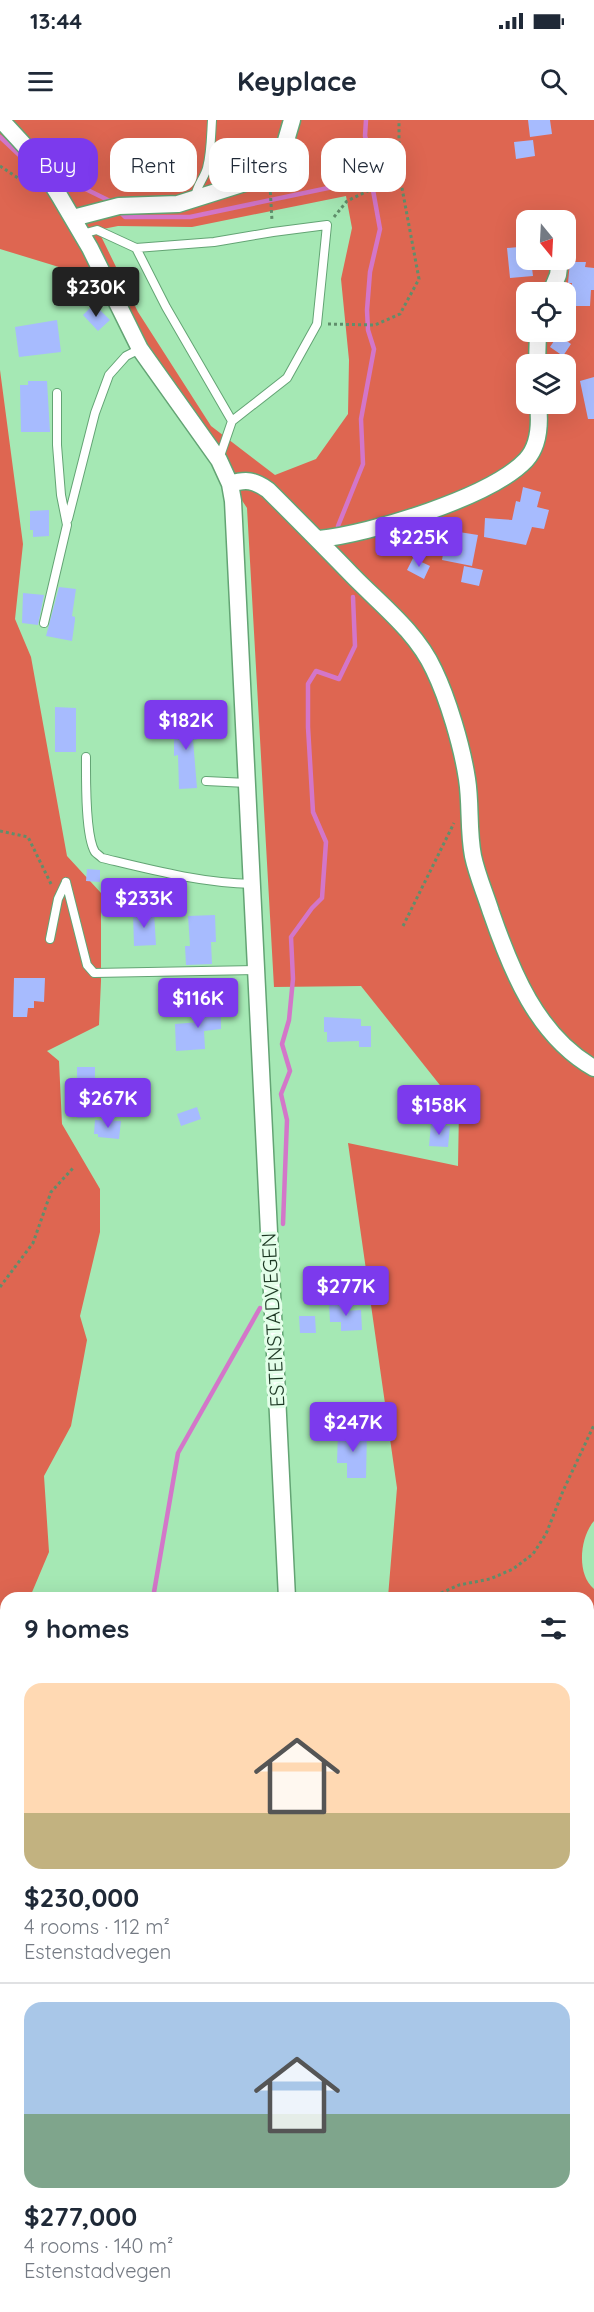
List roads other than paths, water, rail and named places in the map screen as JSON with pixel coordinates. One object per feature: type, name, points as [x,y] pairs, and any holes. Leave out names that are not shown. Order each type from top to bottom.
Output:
[{"type":"street","name":"ESTENSTADVEGEN","points":[[1,120],[36,158],[82,234],[140,349],[219,460],[230,484],[236,529],[287,1592]]},
{"type":"street","points":[[73,218],[119,206],[166,205],[248,182],[271,167],[285,144],[292,120]]},
{"type":"street","points":[[319,540],[358,533],[416,516],[491,484],[512,472],[527,459],[536,442],[538,414]]},
{"type":"street","points":[[230,484],[247,480],[259,484],[319,540],[402,624],[425,653],[435,670],[463,760],[467,781],[469,831],[476,866],[507,959],[520,984],[549,1028],[567,1048],[594,1068]]},
{"type":"lane","points":[[195,198],[197,186],[206,170],[209,158],[212,120]]},
{"type":"lane","points":[[82,234],[97,230],[136,248],[214,242],[327,225],[317,324],[287,378],[232,421],[219,460]]},
{"type":"lane","points":[[136,248],[166,307],[232,421]]},
{"type":"lane","points":[[44,623],[95,413],[109,375],[126,356],[140,349]]},
{"type":"lane","points":[[57,393],[57,445],[61,495],[67,525]]},
{"type":"lane","points":[[86,757],[86,794],[91,841],[95,852],[102,858],[175,876],[253,885]]},
{"type":"lane","points":[[206,782],[248,783]]},
{"type":"lane","points":[[50,939],[58,898],[66,882],[87,964],[94,973],[257,970]]},
{"type":"waterway","points":[[338,526],[363,464],[361,419],[374,349],[368,330],[367,310],[370,272],[380,229],[371,179],[373,168],[365,136],[366,120]]},
{"type":"waterway","points":[[0,137],[18,154]]},
{"type":"waterway","points":[[121,213],[125,217],[190,217],[321,189]]},
{"type":"waterway","points":[[92,192],[110,201]]},
{"type":"waterway","points":[[283,1224],[287,1120],[281,1094],[290,1071],[282,1044],[289,1020],[293,979],[291,937],[322,898],[326,842],[313,812],[308,684],[316,671],[339,679],[355,646],[353,597]]},
{"type":"waterway","points":[[154,1592],[178,1453],[260,1308]]}]
